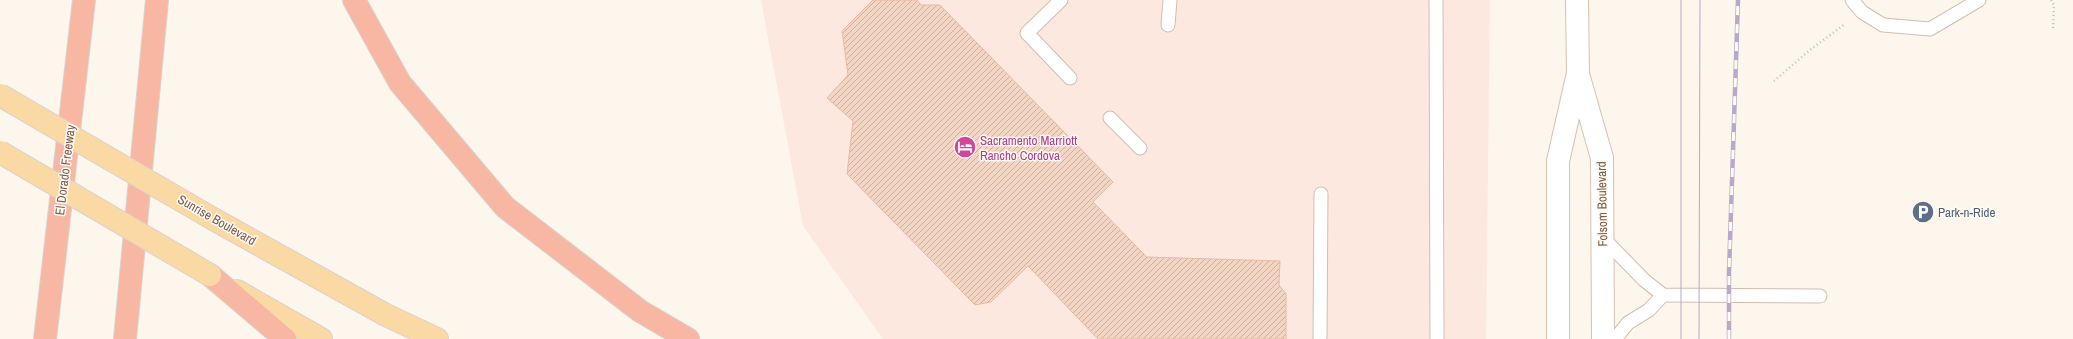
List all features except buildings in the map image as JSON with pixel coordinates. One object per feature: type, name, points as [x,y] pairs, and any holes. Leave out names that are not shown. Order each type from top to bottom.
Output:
[{"type":"highway","name":"El Dorado Freeway","points":[[45,339],[84,0]]},
{"type":"highway","points":[[125,339],[157,0]]},
{"type":"highway","points":[[354,0],[400,83],[505,207],[640,311],[688,339]]},
{"type":"highway","points":[[210,275],[285,339]]},
{"type":"main road","name":"Folsom Boulevard","points":[[1558,339],[1558,161],[1578,73],[1577,0]]},
{"type":"main road","name":"Folsom Boulevard","points":[[1578,73],[1602,158],[1603,339]]},
{"type":"main road","name":"Sunrise Boulevard","points":[[0,95],[215,220],[386,315],[437,339]]},
{"type":"main road","points":[[0,152],[321,339]]},
{"type":"lane","points":[[1061,0],[1027,33],[1070,78]]},
{"type":"lane","points":[[1168,25],[1170,0]]},
{"type":"lane","points":[[1436,0],[1437,339]]},
{"type":"lane","points":[[1852,0],[1862,12],[1883,25],[1930,29],[1979,0]]},
{"type":"lane","points":[[1110,118],[1140,148]]},
{"type":"lane","points":[[1320,339],[1321,194]]},
{"type":"lane","points":[[1603,238],[1644,280],[1663,296],[1820,296]]},
{"type":"lane","points":[[1615,339],[1628,323],[1648,310],[1663,296]]},
{"type":"path","points":[[2051,0],[2054,5],[2053,31]]},
{"type":"path","points":[[1774,81],[1810,50],[1862,12]]},
{"type":"shaded area","points":[[761,0],[1490,0],[1486,339],[883,339],[803,226]]},
{"type":"tram line","points":[[1681,0],[1681,339]]},
{"type":"tram line","points":[[1699,339],[1700,0]]},
{"type":"railway","points":[[1729,339],[1729,272],[1738,0]]},
{"type":"place","name":"Sacramento Marriott Rancho Cordova","points":[[965,147]]},
{"type":"place","name":"Park-n-Ride","points":[[1923,212]]}]
